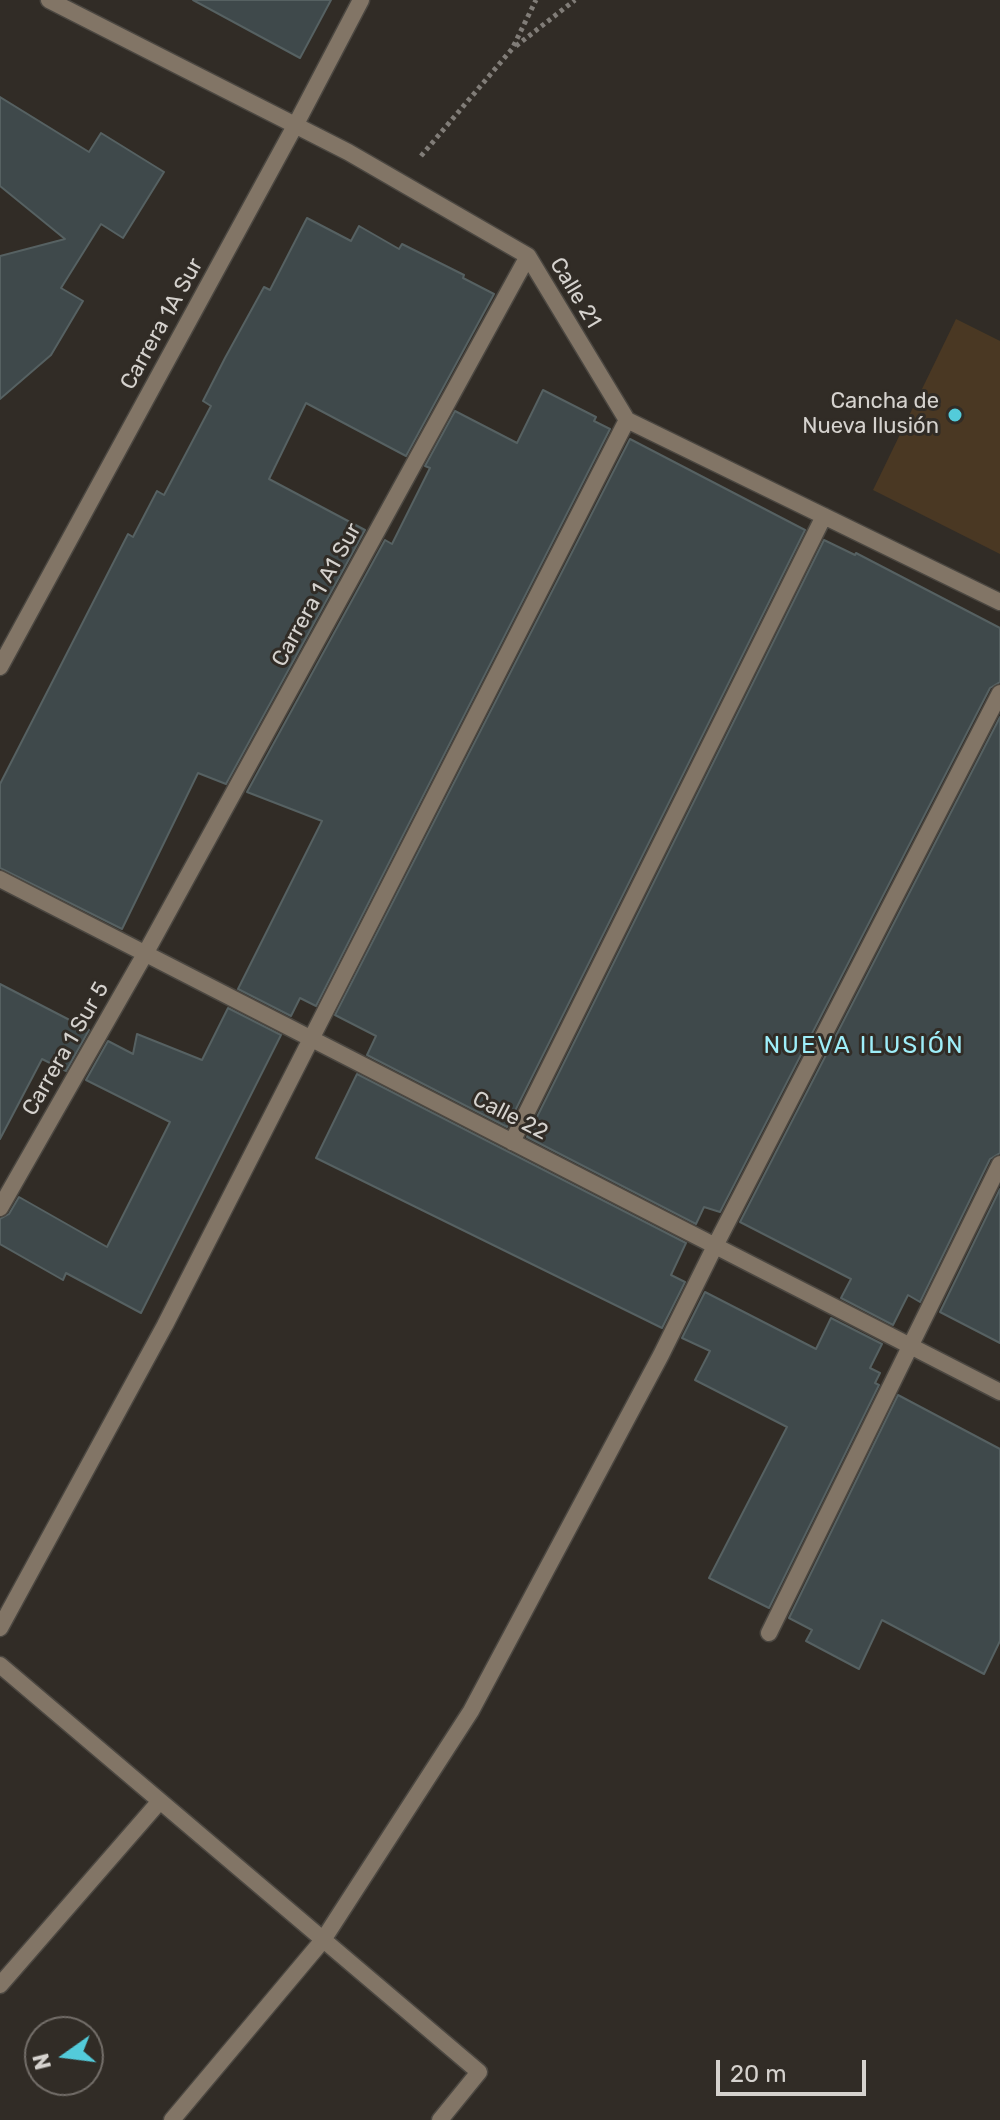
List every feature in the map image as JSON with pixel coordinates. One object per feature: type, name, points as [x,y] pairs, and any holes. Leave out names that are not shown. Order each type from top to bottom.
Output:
[{"type":"street","name":"Calle 21","points":[[49,0],[296,124],[400,180],[528,256],[627,420]]},
{"type":"street","name":"Carrera 1A Sur","points":[[0,667],[361,0]]},
{"type":"street","name":"Carrera 1 A1 Sur","points":[[145,954],[528,256]]},
{"type":"street","points":[[0,1628],[165,1325],[627,420],[1000,602]]},
{"type":"street","points":[[512,1142],[824,516]]},
{"type":"street","points":[[172,2120],[323,1940],[471,1711],[661,1355],[1000,693]]},
{"type":"street","name":"Calle 22","points":[[0,879],[1000,1392]]},
{"type":"street","name":"Carrera 1 Sur 5","points":[[0,1208],[145,954]]},
{"type":"street","points":[[769,1633],[1000,1164]]},
{"type":"street","points":[[0,1665],[479,2072],[440,2120]]},
{"type":"street","points":[[0,1985],[160,1801]]},
{"type":"path","points":[[512,49],[536,0]]},
{"type":"path","points":[[400,180],[512,49],[575,0]]},
{"type":"shaded area","name":"Cancha de Nueva Ilusión","points":[[956,319],[1000,341],[1000,554],[873,490]]},
{"type":"building","points":[[193,0],[331,0],[300,58]]},
{"type":"building","points":[[0,97],[89,152],[101,133],[164,172],[123,238],[101,224],[61,288],[83,301],[51,355],[0,399],[0,256],[65,239],[0,186]]},
{"type":"building","points":[[307,218],[351,241],[359,226],[399,249],[402,244],[464,275],[463,278],[494,294],[406,456],[306,403],[269,479],[365,530],[226,784],[198,773],[122,929],[0,868],[0,784],[128,534],[133,537],[157,491],[164,495],[211,406],[203,401],[225,358],[264,287],[270,290]]},
{"type":"building","points":[[543,390],[596,417],[594,421],[610,429],[316,1006],[300,998],[291,1016],[238,989],[322,821],[247,792],[385,540],[392,544],[430,468],[425,466],[455,411],[517,443]]},
{"type":"building","points":[[630,439],[805,530],[507,1127],[367,1055],[376,1036],[335,1015]]},
{"type":"building","points":[[824,540],[856,553],[1000,628],[1000,682],[990,688],[720,1212],[704,1207],[696,1224],[527,1137]]},
{"type":"building","points":[[1000,717],[1000,1153],[990,1159],[920,1302],[908,1295],[893,1325],[841,1298],[851,1279],[740,1222]]},
{"type":"building","points":[[0,984],[89,1030],[66,1071],[42,1059],[0,1139]]},
{"type":"building","points":[[228,1008],[281,1035],[141,1313],[66,1273],[63,1280],[0,1244],[0,1219],[9,1214],[19,1197],[107,1247],[170,1122],[86,1080],[108,1041],[133,1054],[137,1034],[202,1060]]},
{"type":"building","points":[[357,1074],[686,1243],[671,1275],[685,1282],[662,1328],[316,1158]]},
{"type":"building","points":[[1000,1189],[1000,1343],[940,1312]]},
{"type":"building","points":[[705,1292],[816,1349],[831,1318],[882,1344],[870,1368],[880,1373],[875,1383],[879,1385],[769,1608],[709,1578],[787,1427],[695,1380],[710,1351],[682,1338]]},
{"type":"building","points":[[898,1395],[1000,1449],[1000,1641],[984,1674],[882,1620],[859,1669],[806,1641],[812,1630],[789,1618]]},
{"type":"place","name":"Cancha de Nueva Ilusión","points":[[955,415]]},
{"type":"district","name":"NUEVA ILUSIÓN","points":[[864,1046]]}]
